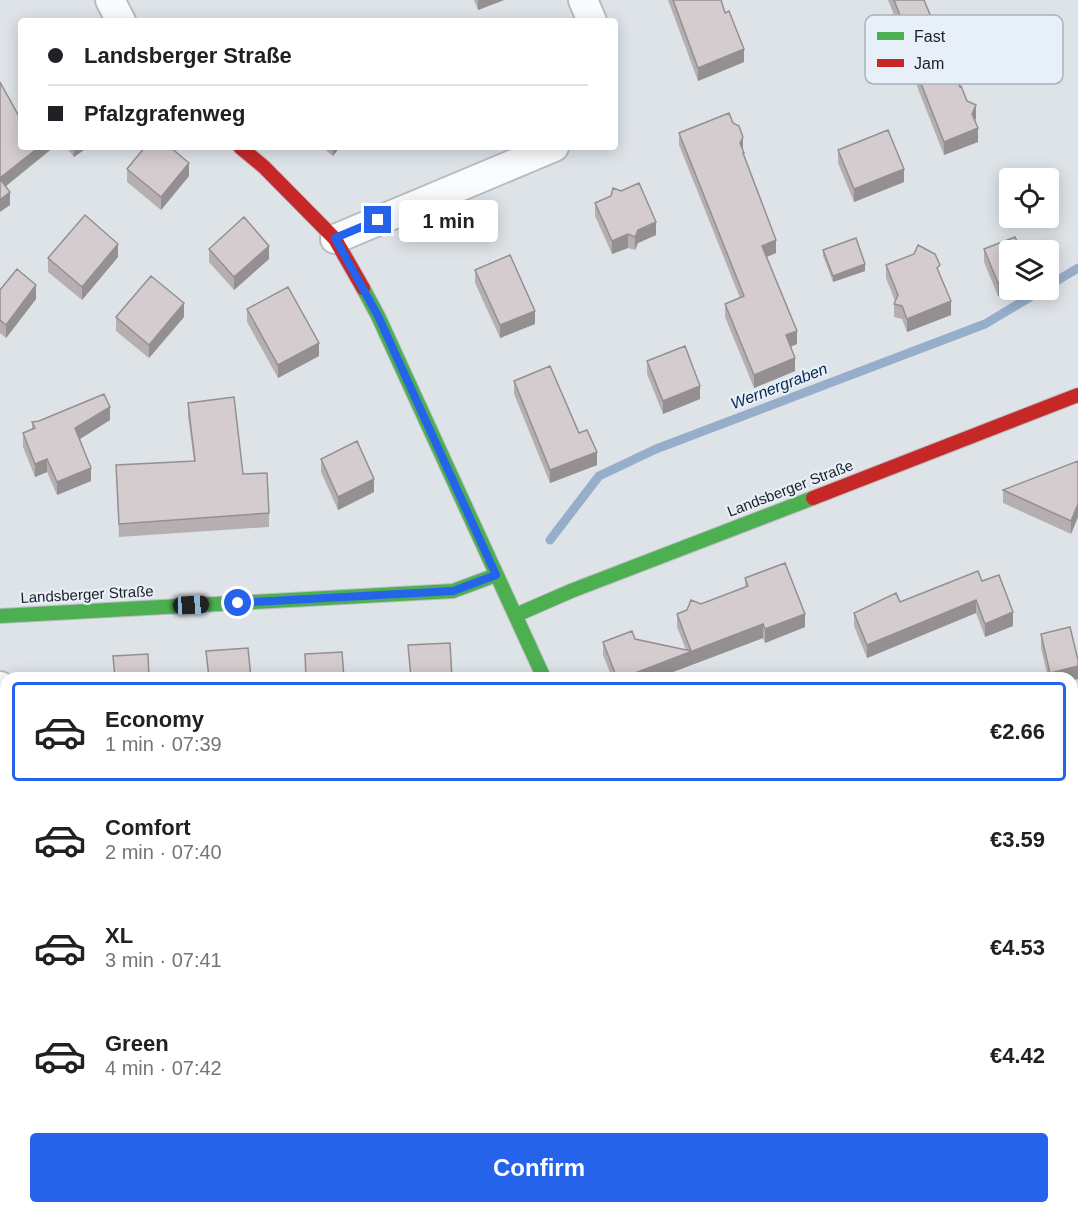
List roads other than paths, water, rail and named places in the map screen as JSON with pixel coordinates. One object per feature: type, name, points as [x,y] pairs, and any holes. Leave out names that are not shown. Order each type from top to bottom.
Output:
[{"type":"street","points":[[110,0],[119,18]]},
{"type":"street","points":[[583,0],[591,18]]},
{"type":"street","points":[[244,150],[264,167],[335,238],[378,316],[541,672]]},
{"type":"street","points":[[335,238],[547,150]]},
{"type":"street","name":"Landsberger Straße","points":[[516,615],[571,591],[1078,395]]},
{"type":"street","name":"Landsberger Straße","points":[[0,616],[453,591],[496,575]]},
{"type":"waterway","name":"Wernergraben","points":[[1059,279],[1078,268]]},
{"type":"waterway","name":"Wernergraben","points":[[550,540],[599,476],[656,449],[985,324],[1025,300]]}]
